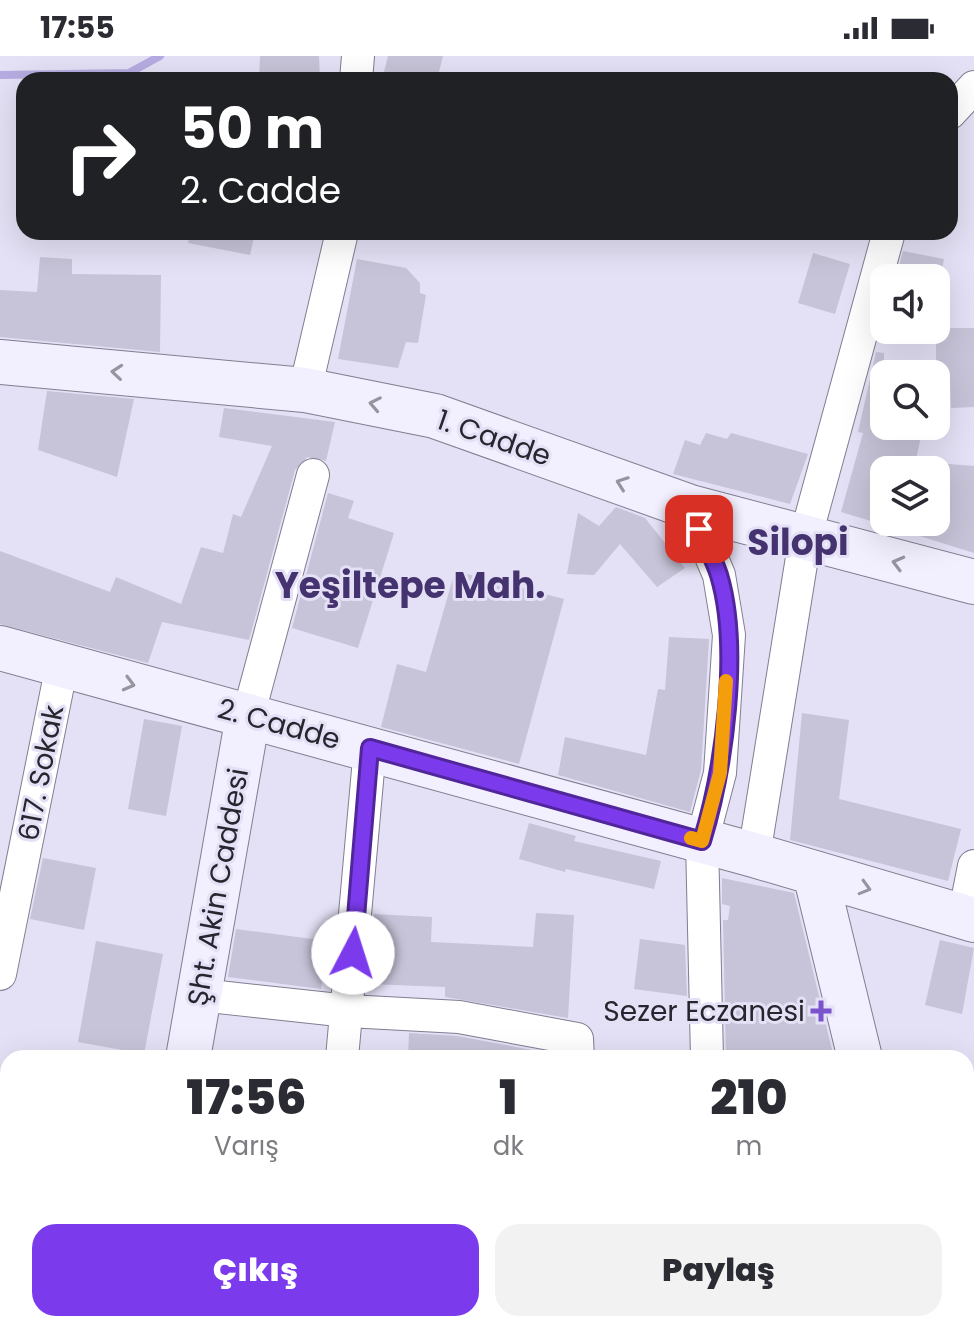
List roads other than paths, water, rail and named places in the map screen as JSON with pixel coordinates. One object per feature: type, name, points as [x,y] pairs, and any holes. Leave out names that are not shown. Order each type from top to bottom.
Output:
[{"type":"street","points":[[958,104],[974,87]]},
{"type":"street","points":[[305,390],[340,240]]},
{"type":"street","points":[[754,855],[805,539],[887,240]]},
{"type":"street","name":"1. Cadde","points":[[0,362],[305,390],[435,416],[690,507],[974,582]]},
{"type":"street","points":[[248,716],[313,475]]},
{"type":"street","points":[[690,507],[719,575],[729,635],[720,773],[702,841],[707,1050]]},
{"type":"street","name":"2. Cadde","points":[[0,648],[370,748],[969,918]]},
{"type":"street","name":"617. Sokak","points":[[0,974],[62,665]]},
{"type":"street","name":"Şht. Akin Caddesi","points":[[190,1050],[248,716]]},
{"type":"street","points":[[343,1050],[370,748]]},
{"type":"street","points":[[969,918],[974,866]]},
{"type":"street","points":[[815,873],[858,1050]]},
{"type":"street","points":[[200,995],[348,1011],[459,1017],[577,1039],[578,1050]]},
{"type":"waterway","points":[[131,72],[160,56]]},
{"type":"waterway","points":[[0,75],[16,75]]},
{"type":"place","name":"Sezer Eczanesi","points":[[821,1011]]},
{"type":"district","name":"Silopi","points":[[798,542]]},
{"type":"district","name":"Yeşiltepe Mah.","points":[[410,585]]}]
